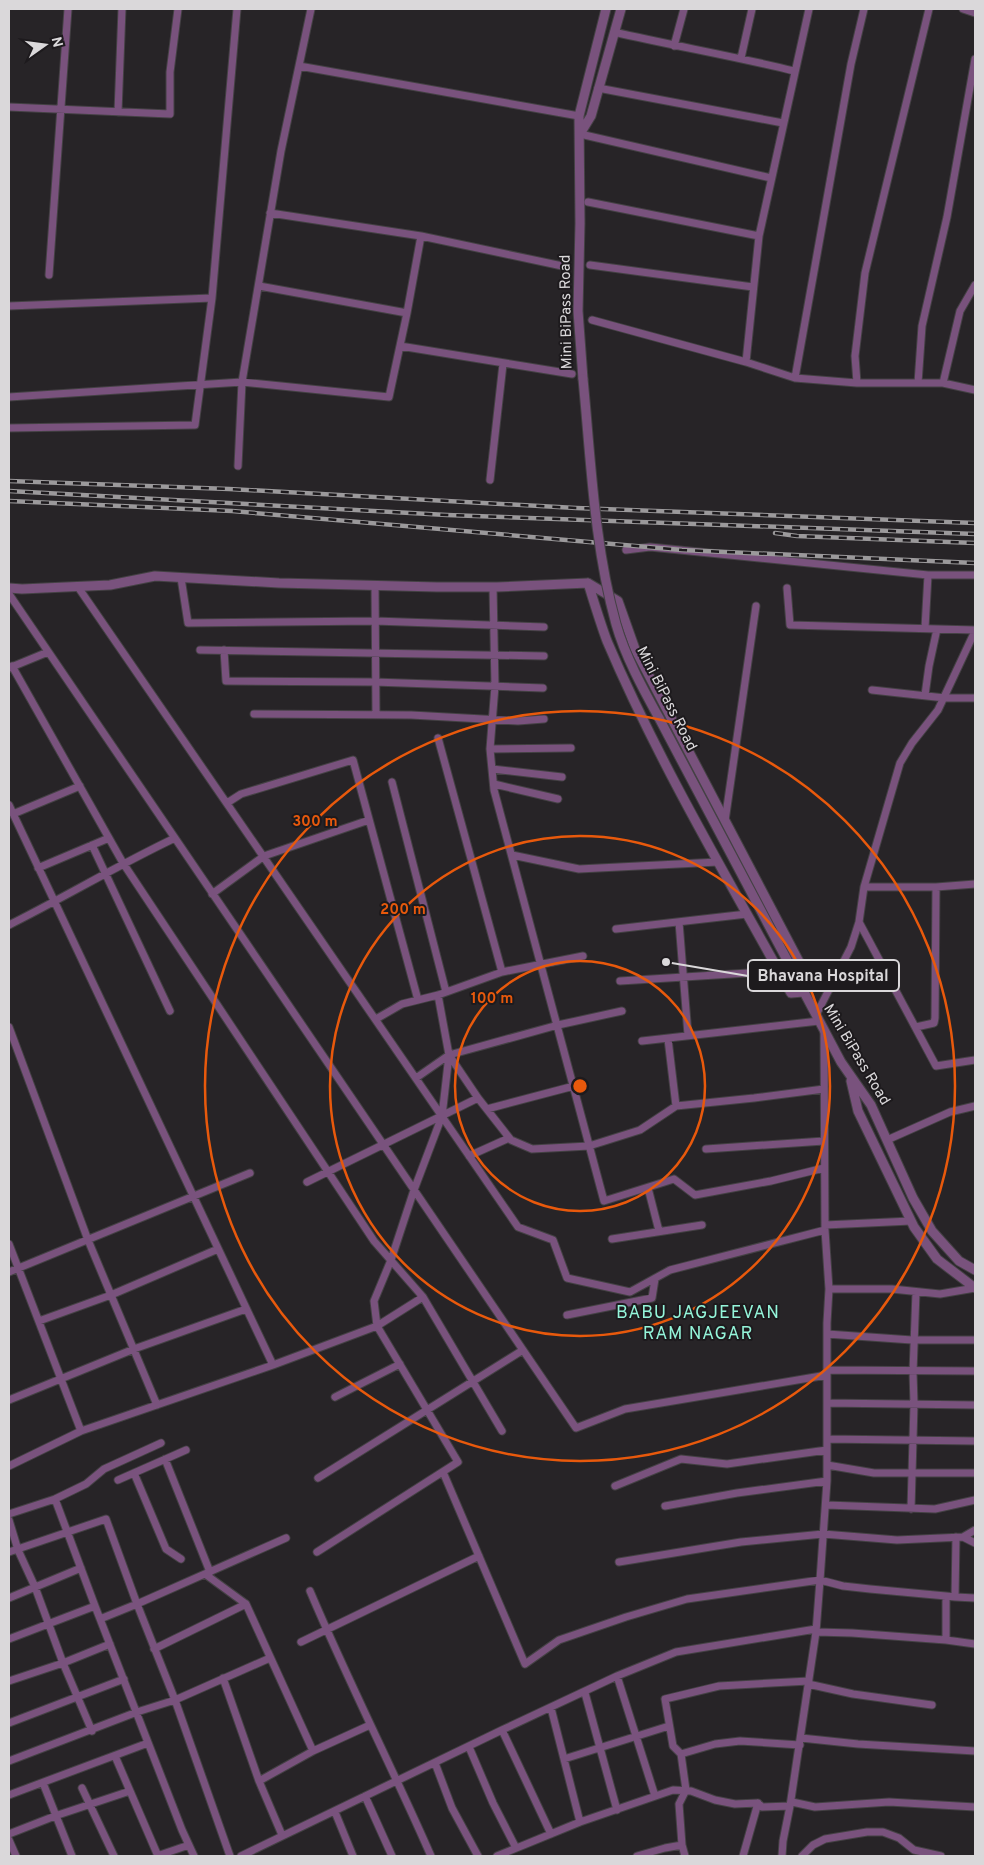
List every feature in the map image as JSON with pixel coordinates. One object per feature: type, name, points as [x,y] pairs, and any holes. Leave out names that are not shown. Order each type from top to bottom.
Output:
[{"type":"street","points":[[49,275],[59,109],[68,9]]},
{"type":"street","points":[[118,112],[122,9]]},
{"type":"street","points":[[9,107],[170,114],[170,72],[178,9]]},
{"type":"street","points":[[9,428],[195,425],[212,298],[237,9]]},
{"type":"street","points":[[238,466],[242,382],[280,151],[311,9]]},
{"type":"street","points":[[606,9],[579,116],[580,134],[771,178]]},
{"type":"street","name":"Mini BiPass Road","points":[[621,9],[591,116],[580,134],[578,311],[583,379],[603,570],[616,626],[641,686],[802,992],[849,1076],[871,1105],[913,1198],[932,1231],[958,1261],[975,1270]]},
{"type":"street","points":[[674,46],[684,9]]},
{"type":"street","points":[[741,58],[752,9]]},
{"type":"street","points":[[746,362],[759,236],[808,9]]},
{"type":"street","points":[[795,378],[851,64],[864,9]]},
{"type":"street","points":[[857,383],[855,356],[866,273],[929,9]]},
{"type":"street","points":[[963,9],[975,13]]},
{"type":"street","points":[[614,32],[794,71]]},
{"type":"street","points":[[918,383],[922,326],[947,217],[975,59]]},
{"type":"street","points":[[299,66],[579,116]]},
{"type":"street","points":[[598,88],[783,123]]},
{"type":"street","points":[[588,202],[759,236]]},
{"type":"street","points":[[270,213],[421,236],[567,267]]},
{"type":"street","points":[[9,397],[242,382],[389,397],[408,313],[421,236]]},
{"type":"street","points":[[590,265],[753,287]]},
{"type":"street","points":[[943,383],[960,311],[975,284]]},
{"type":"street","points":[[259,286],[408,313]]},
{"type":"street","points":[[9,306],[212,298]]},
{"type":"street","points":[[592,320],[746,362],[795,378],[857,383],[943,383],[975,390]]},
{"type":"street","points":[[400,346],[572,374]]},
{"type":"street","points":[[490,480],[503,364]]},
{"type":"street","points":[[626,550],[650,547],[928,575],[975,575]]},
{"type":"street","points":[[924,628],[928,575]]},
{"type":"street","points":[[9,588],[110,585],[155,576],[375,586],[493,587],[588,583],[618,600],[635,649],[806,975],[807,983],[802,992],[791,993],[679,791],[642,718],[607,639],[588,583]]},
{"type":"street","points":[[181,578],[188,623],[375,621],[544,627]]},
{"type":"street","points":[[78,586],[518,1227],[553,1240],[567,1278],[630,1292],[670,1270],[825,1227],[911,1221]]},
{"type":"street","points":[[375,586],[376,715]]},
{"type":"street","points":[[493,587],[495,686],[490,749],[494,784],[604,1201],[674,1179],[695,1194],[771,1181],[824,1168]]},
{"type":"street","points":[[642,1041],[818,1018],[851,947],[858,922],[864,887],[900,763],[945,698],[974,635],[924,628],[790,625],[787,588]]},
{"type":"street","points":[[9,594],[576,1428],[625,1409],[827,1373],[975,1371]]},
{"type":"street","points":[[725,821],[756,606]]},
{"type":"street","points":[[925,695],[937,629]]},
{"type":"street","points":[[200,650],[544,656]]},
{"type":"street","points":[[224,650],[226,681],[375,682],[543,688]]},
{"type":"street","points":[[48,652],[10,667],[123,863],[374,1241],[422,1297],[502,1431]]},
{"type":"street","points":[[872,690],[945,698],[975,698]]},
{"type":"street","points":[[254,714],[376,715],[518,721],[544,719]]},
{"type":"street","points":[[438,738],[502,972]]},
{"type":"street","points":[[490,749],[571,748]]},
{"type":"street","points":[[227,803],[241,794],[353,760],[418,1000]]},
{"type":"street","points":[[492,769],[562,777]]},
{"type":"street","points":[[392,782],[446,992]]},
{"type":"street","points":[[494,784],[558,799]]},
{"type":"street","points":[[13,814],[80,786]]},
{"type":"street","points":[[9,805],[273,1365]]},
{"type":"street","points":[[212,894],[264,856],[369,820]]},
{"type":"street","points":[[38,868],[109,838]]},
{"type":"street","points":[[9,925],[123,863],[174,838]]},
{"type":"street","points":[[92,845],[170,1011]]},
{"type":"street","points":[[512,855],[579,869],[718,862]]},
{"type":"street","points":[[864,887],[936,887],[975,884]]},
{"type":"street","points":[[916,1027],[934,1023],[935,1018],[936,887]]},
{"type":"street","points":[[616,929],[747,914]]},
{"type":"street","points":[[679,922],[688,1035]]},
{"type":"street","points":[[858,922],[936,1066],[975,1060]]},
{"type":"street","points":[[376,1019],[402,1004],[438,995],[502,972],[582,956]]},
{"type":"street","points":[[620,981],[779,971]]},
{"type":"street","points":[[317,1552],[458,1462],[377,1326],[374,1301],[391,1260],[414,1190],[442,1116],[449,1055],[438,995]]},
{"type":"street","points":[[416,1078],[449,1055],[558,1025],[622,1011]]},
{"type":"street","points":[[9,1027],[88,1240],[157,1405]]},
{"type":"street","points":[[782,1856],[816,1630],[826,1505],[829,1289],[825,1227],[824,1030]]},
{"type":"street","points":[[668,1039],[676,1106]]},
{"type":"street","points":[[449,1055],[478,1098],[509,1138],[532,1149],[589,1146],[640,1130],[676,1106],[824,1088]]},
{"type":"street","points":[[849,1076],[858,1111],[911,1221],[937,1259],[975,1288]]},
{"type":"street","points":[[487,1109],[574,1086]]},
{"type":"street","points":[[307,1182],[478,1098]]},
{"type":"street","points":[[886,1140],[950,1112],[975,1106]]},
{"type":"street","points":[[469,1156],[509,1138]]},
{"type":"street","points":[[706,1148],[824,1141]]},
{"type":"street","points":[[9,1272],[250,1173]]},
{"type":"street","points":[[648,1188],[659,1231]]},
{"type":"street","points":[[612,1239],[702,1225]]},
{"type":"street","points":[[9,1244],[81,1431]]},
{"type":"street","points":[[38,1321],[111,1295],[218,1249]]},
{"type":"street","points":[[567,1315],[652,1298],[655,1279]]},
{"type":"street","points":[[829,1289],[892,1289],[940,1294],[975,1288]]},
{"type":"street","points":[[912,1509],[911,1473],[916,1292]]},
{"type":"street","points":[[9,1466],[81,1431],[273,1365],[377,1326],[422,1297]]},
{"type":"street","points":[[9,1400],[134,1349],[246,1309]]},
{"type":"street","points":[[827,1334],[914,1340],[975,1340]]},
{"type":"street","points":[[318,1478],[523,1350]]},
{"type":"street","points":[[335,1398],[400,1364]]},
{"type":"street","points":[[827,1403],[975,1405]]},
{"type":"street","points":[[827,1439],[975,1441]]},
{"type":"street","points":[[9,1514],[55,1499],[86,1484],[104,1469],[161,1443]]},
{"type":"street","points":[[118,1480],[186,1450]]},
{"type":"street","points":[[615,1486],[681,1459],[727,1464],[827,1450]]},
{"type":"street","points":[[165,1459],[207,1573],[246,1604],[313,1751]]},
{"type":"street","points":[[827,1465],[874,1472],[975,1473]]},
{"type":"street","points":[[134,1472],[166,1550],[180,1559]]},
{"type":"street","points":[[443,1472],[525,1664],[559,1640],[672,1602],[820,1580],[843,1586],[975,1598]]},
{"type":"street","points":[[665,1506],[737,1493],[827,1481]]},
{"type":"street","points":[[55,1499],[148,1743],[194,1856]]},
{"type":"street","points":[[826,1505],[935,1509],[975,1500]]},
{"type":"street","points":[[9,1552],[106,1519],[175,1700],[230,1856]]},
{"type":"street","points":[[9,1520],[18,1550],[35,1587],[63,1663],[92,1731]]},
{"type":"street","points":[[619,1562],[741,1542],[823,1534],[897,1540],[960,1537],[975,1530]]},
{"type":"street","points":[[960,1537],[975,1543]]},
{"type":"street","points":[[955,1597],[960,1537]]},
{"type":"street","points":[[100,1619],[286,1538]]},
{"type":"street","points":[[301,1642],[479,1556]]},
{"type":"street","points":[[9,1598],[81,1568]]},
{"type":"street","points":[[310,1591],[326,1630],[431,1856]]},
{"type":"street","points":[[946,1596],[946,1640]]},
{"type":"street","points":[[154,1648],[246,1604]]},
{"type":"street","points":[[9,1639],[95,1606]]},
{"type":"street","points":[[241,1856],[502,1730],[585,1693],[617,1676],[676,1652],[816,1630],[975,1644]]},
{"type":"street","points":[[9,1681],[63,1663],[110,1644]]},
{"type":"street","points":[[9,1761],[92,1731],[137,1712],[175,1700],[270,1658]]},
{"type":"street","points":[[617,1676],[655,1796]]},
{"type":"street","points":[[223,1678],[259,1781],[282,1835]]},
{"type":"street","points":[[9,1723],[124,1679]]},
{"type":"street","points":[[685,1856],[682,1846],[679,1804],[686,1790],[681,1754],[673,1746],[665,1699],[719,1686],[809,1682],[853,1694],[932,1705]]},
{"type":"street","points":[[585,1693],[617,1810]]},
{"type":"street","points":[[551,1708],[580,1822]]},
{"type":"street","points":[[259,1781],[313,1751],[370,1725]]},
{"type":"street","points":[[564,1759],[669,1726]]},
{"type":"street","points":[[502,1730],[551,1834]]},
{"type":"street","points":[[681,1754],[715,1744],[740,1741],[858,1744],[975,1751]]},
{"type":"street","points":[[9,1795],[148,1743]]},
{"type":"street","points":[[469,1746],[492,1803],[515,1848],[517,1856]]},
{"type":"street","points":[[115,1756],[158,1856],[189,1845]]},
{"type":"street","points":[[435,1763],[452,1808],[478,1856]]},
{"type":"street","points":[[43,1783],[72,1856]]},
{"type":"street","points":[[82,1788],[114,1856]]},
{"type":"street","points":[[497,1856],[580,1822],[673,1790],[686,1790],[735,1804],[758,1803],[762,1807],[791,1804],[815,1807],[889,1802],[975,1808]]},
{"type":"street","points":[[9,1834],[55,1816],[130,1791]]},
{"type":"street","points":[[365,1796],[392,1856]]},
{"type":"street","points":[[743,1856],[758,1803]]},
{"type":"street","points":[[335,1812],[353,1856]]},
{"type":"street","points":[[802,1856],[813,1845],[825,1839],[867,1832],[892,1834],[914,1850],[941,1856]]},
{"type":"street","points":[[9,1840],[16,1856]]},
{"type":"street","points":[[637,1856],[665,1848],[682,1846]]},
{"type":"railway","points":[[9,481],[229,489],[576,508],[975,523]]},
{"type":"railway","points":[[9,491],[447,515],[975,534]]},
{"type":"railway","points":[[9,501],[232,511],[682,550],[975,563]]},
{"type":"railway","points":[[775,533],[797,536],[975,543]]},
{"type":"place","name":"Bhavana Hospital","points":[[666,962]]},
{"type":"district","name":"BABU JAGJEEVAN RAM NAGAR","points":[[698,1324]]}]
